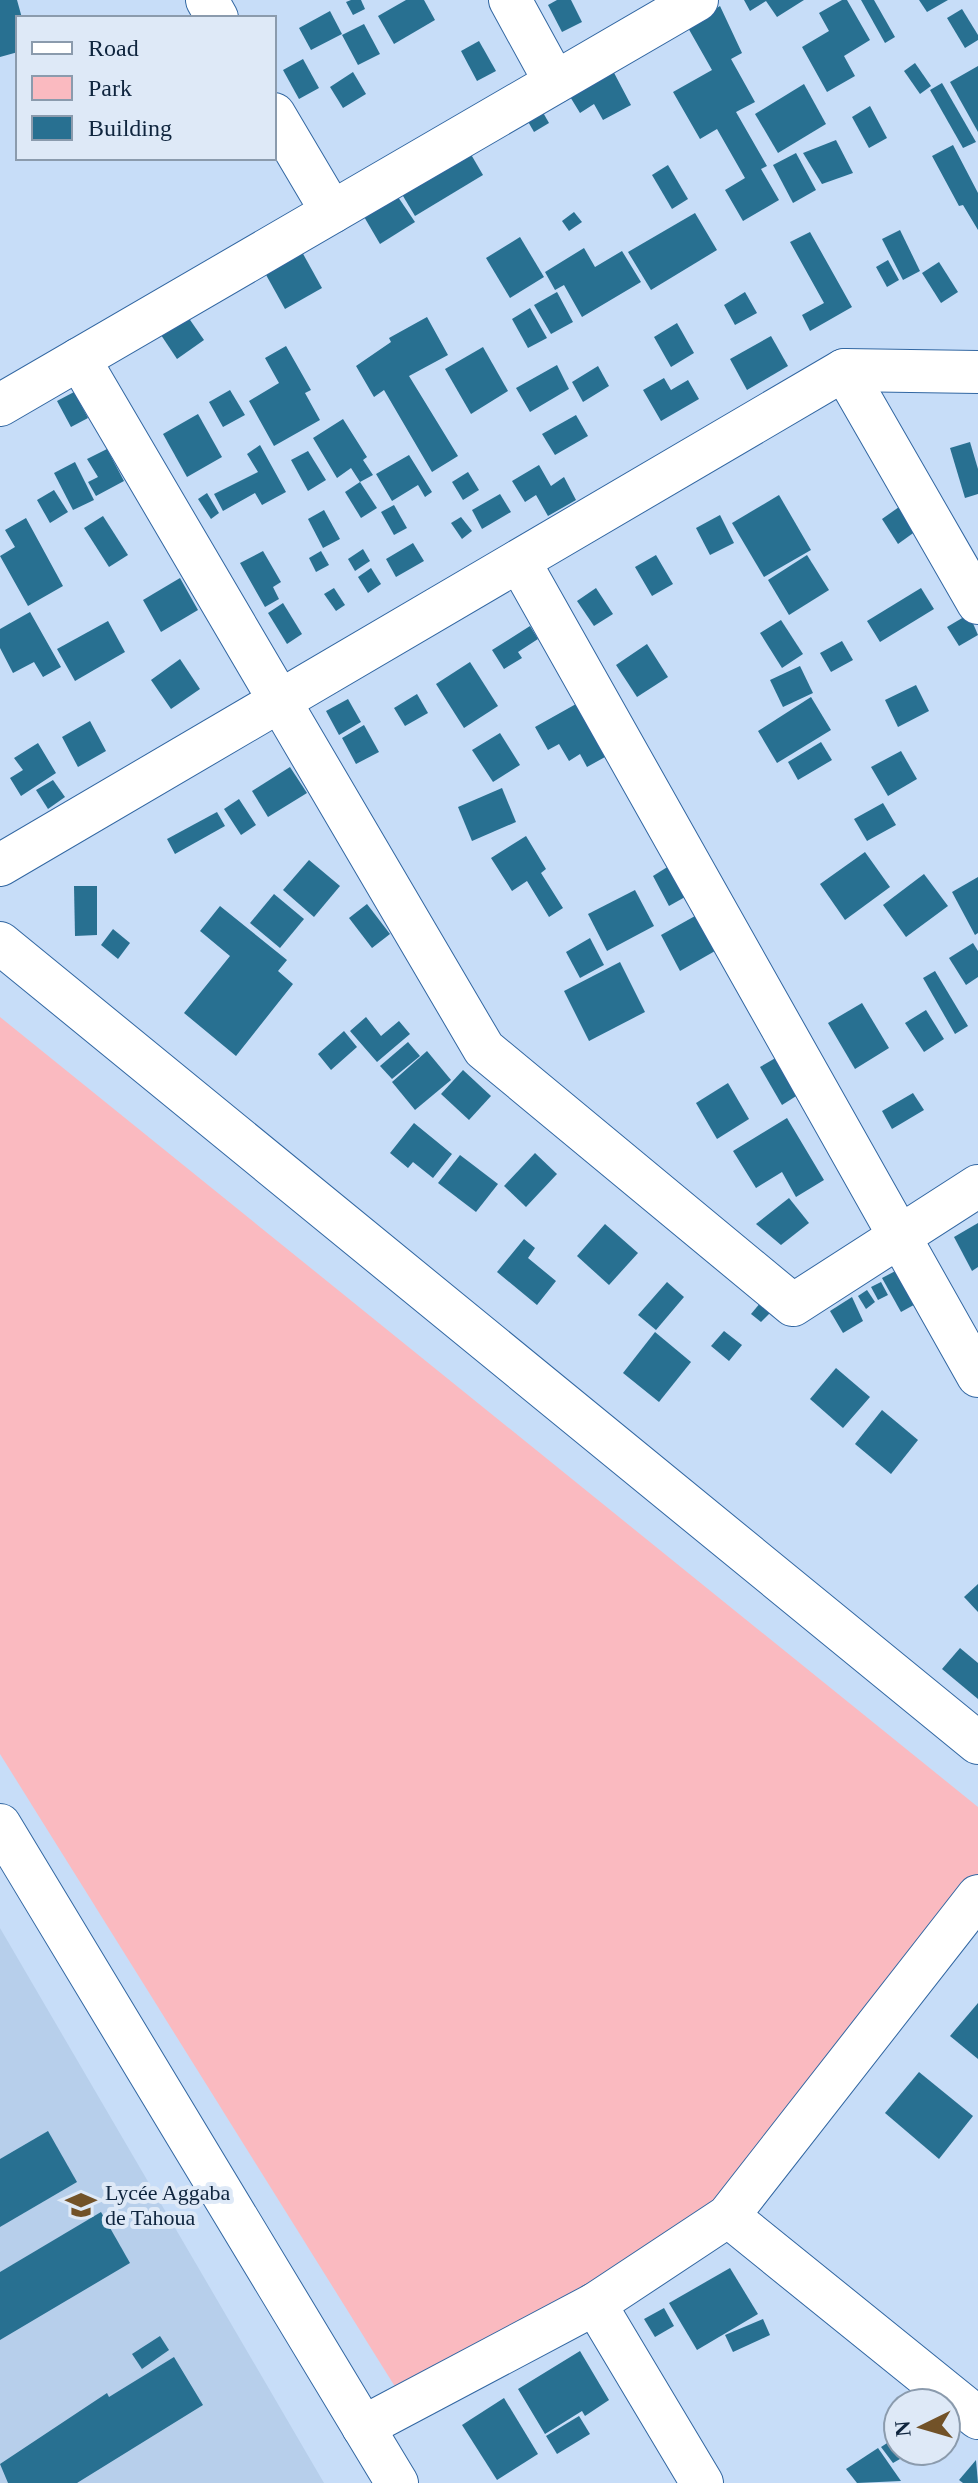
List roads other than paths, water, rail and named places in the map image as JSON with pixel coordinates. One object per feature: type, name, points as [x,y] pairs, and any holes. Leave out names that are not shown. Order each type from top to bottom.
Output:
[{"type":"street","points":[[510,0],[555,82]]},
{"type":"street","points":[[0,405],[697,0]]},
{"type":"street","points":[[276,117],[332,212]]},
{"type":"street","points":[[79,359],[484,1049],[793,1305],[978,1186]]},
{"type":"street","points":[[0,865],[844,370],[978,372]]},
{"type":"street","points":[[844,370],[978,603]]},
{"type":"street","points":[[519,561],[896,1236],[978,1376]]},
{"type":"street","points":[[0,943],[978,1743]]},
{"type":"street","points":[[0,1825],[397,2483]]},
{"type":"street","points":[[363,2427],[595,2304],[728,2216],[978,1896]]},
{"type":"street","points":[[728,2216],[978,2418]]},
{"type":"street","points":[[595,2304],[702,2483]]},
{"type":"place","name":"Lycée Aggaba de Tahoua","points":[[81,2205]]}]
